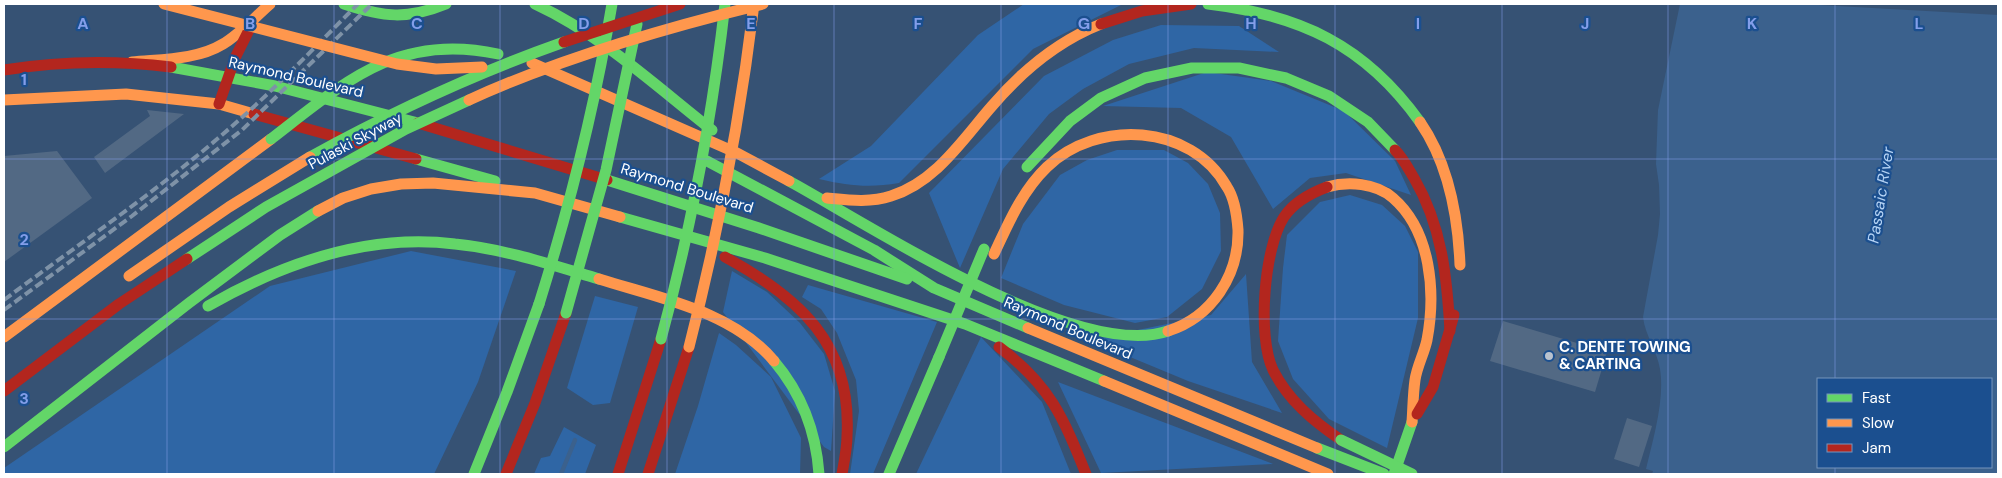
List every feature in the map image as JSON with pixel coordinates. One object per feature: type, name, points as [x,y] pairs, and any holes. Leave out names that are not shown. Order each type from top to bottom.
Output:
[{"type":"main road","points":[[164,4],[398,64],[436,69],[498,66]]},
{"type":"main road","points":[[344,4],[372,14],[397,17],[420,14],[446,4]]},
{"type":"main road","points":[[535,4],[550,11],[599,42],[679,106],[762,166]]},
{"type":"main road","points":[[474,474],[507,392],[539,304],[562,228],[586,140],[612,4]]},
{"type":"main road","points":[[506,474],[535,403],[566,313],[584,252],[609,161],[625,90],[640,4]]},
{"type":"main road","name":"Pulaski Skyway","points":[[119,284],[227,208],[311,157],[392,115],[498,66],[577,36],[680,4]]},
{"type":"main road","points":[[618,474],[661,339],[686,243],[701,174],[718,66],[725,4]]},
{"type":"main road","points":[[648,474],[688,347],[711,261],[732,158],[754,4]]},
{"type":"main road","name":"Pulaski Skyway","points":[[4,391],[119,304],[266,208],[406,129],[476,97],[553,66],[694,21],[764,4]]},
{"type":"main road","points":[[816,196],[845,201],[866,202],[888,198],[909,190],[936,171],[1014,82],[1053,50],[1084,31],[1117,17],[1150,8],[1190,4]]},
{"type":"main road","points":[[1208,4],[1249,8],[1284,17],[1328,37],[1355,54],[1392,87],[1420,123],[1442,163],[1451,194],[1456,222],[1459,283],[1450,331],[1433,387],[1412,422],[1394,474]]},
{"type":"main road","points":[[132,62],[186,56],[215,49],[266,7]]},
{"type":"main road","points":[[219,104],[228,76],[248,31],[266,7]]},
{"type":"main road","points":[[4,336],[350,80],[380,63],[417,53],[450,49],[486,51],[522,60],[558,73],[762,166],[917,255],[990,291],[1060,319],[1100,332],[1133,337],[1155,335],[1179,327],[1196,317],[1211,304],[1222,290],[1234,265],[1239,238],[1235,204],[1228,188],[1210,165],[1194,151],[1173,141],[1148,134],[1110,136],[1072,148],[1042,173],[1020,201],[989,260],[939,357],[889,474]]},
{"type":"main road","points":[[507,57],[632,122]]},
{"type":"main road","name":"Raymond Boulevard","points":[[4,70],[75,61],[132,62],[228,76],[320,96],[394,116],[633,187],[782,234],[934,288],[1332,455],[1384,474]]},
{"type":"main road","points":[[1022,174],[1075,115],[1101,98],[1129,84],[1160,74],[1191,68],[1235,67],[1278,74],[1305,83],[1342,102],[1364,119],[1386,139],[1413,173],[1426,198],[1443,250],[1448,290],[1450,331]]},
{"type":"main road","points":[[4,100],[53,96],[126,94],[219,104],[668,230],[838,281],[1326,473]]},
{"type":"main road","points":[[1044,148],[1062,136],[1077,130]]},
{"type":"main road","points":[[690,152],[874,250],[934,288]]},
{"type":"main road","points":[[6,446],[251,256],[329,204],[372,189],[409,183],[449,183],[535,193]]},
{"type":"main road","points":[[1264,321],[1272,251],[1279,228],[1291,209],[1312,193],[1336,184],[1361,185],[1384,192],[1395,199],[1403,206],[1415,225],[1429,274],[1428,331],[1415,380],[1412,422]]},
{"type":"main road","points":[[668,230],[733,261],[763,280],[800,308],[820,330],[834,353],[846,388],[848,428],[842,474]]},
{"type":"main road","points":[[963,329],[989,260],[990,235]]},
{"type":"main road","points":[[198,313],[271,274],[316,257],[357,247],[396,242],[436,242],[496,250],[696,310],[749,337],[778,365],[802,404],[813,437],[818,474]]},
{"type":"main road","points":[[1258,263],[1268,356],[1282,387],[1297,406],[1311,419],[1341,440],[1412,474]]},
{"type":"main road","points":[[6,446],[41,426],[180,325]]},
{"type":"main road","points":[[963,329],[1011,356],[1039,381],[1065,423],[1086,474]]},
{"type":"shaded area","points":[[1024,4],[1123,4],[1033,49],[899,183],[859,186],[819,179],[871,146],[978,35]]},
{"type":"shaded area","points":[[1161,25],[1239,26],[1279,52],[1194,48],[1129,64],[1083,89],[1049,114],[1003,169],[960,268],[929,193],[1044,76],[1113,40]]},
{"type":"shaded area","points":[[1207,72],[1271,81],[1344,111],[1395,161],[1411,195],[1346,173],[1310,178],[1273,209],[1231,137],[1181,108],[1103,106]]},
{"type":"shaded area","points":[[1117,150],[1164,150],[1188,163],[1208,184],[1220,213],[1221,251],[1202,289],[1167,317],[1135,323],[1064,305],[1001,278],[1023,224],[1060,175],[1087,160]]},
{"type":"shaded area","points":[[1350,195],[1382,205],[1405,226],[1418,252],[1418,318],[1387,448],[1329,419],[1293,379],[1278,341],[1287,235],[1320,202]]},
{"type":"shaded area","points":[[411,251],[516,271],[478,382],[434,474],[4,474],[4,468],[270,286]]},
{"type":"shaded area","points":[[732,271],[767,292],[800,323],[824,354],[835,391],[831,451],[824,447],[723,312]]},
{"type":"shaded area","points":[[1246,274],[1252,362],[1282,413],[1188,381],[1089,340],[1211,315]]},
{"type":"shaded area","points":[[808,285],[937,322],[873,474],[850,474],[859,411],[856,380],[837,333],[821,309],[802,297]]},
{"type":"shaded area","points":[[595,296],[638,307],[610,403],[593,405],[567,388]]},
{"type":"shaded area","points":[[719,333],[736,345],[771,377],[801,438],[800,474],[675,474],[698,406]]},
{"type":"shaded area","points":[[981,337],[1042,402],[1071,474],[916,474]]},
{"type":"shaded area","points":[[1058,382],[1273,464],[1101,473]]},
{"type":"shaded area","points":[[564,427],[596,445],[585,474],[534,474],[541,458],[550,456]]},
{"type":"water","name":"Passaic River","points":[[1680,4],[1998,4],[1998,474],[1652,474],[1653,471],[1646,469],[1658,419],[1661,393],[1660,369],[1643,317],[1660,214],[1656,164],[1658,110]]},
{"type":"pier","points":[[1801,4],[1998,4],[1998,15]]},
{"type":"building","points":[[147,110],[184,114],[105,173],[94,157],[150,116]]},
{"type":"building","points":[[57,151],[92,198],[4,262],[4,156]]},
{"type":"building","name":"C. DENTE TOWING & CARTING","points":[[1503,321],[1607,352],[1595,392],[1490,361]]},
{"type":"building","points":[[1627,418],[1652,426],[1639,467],[1614,459]]},
{"type":"waterway","points":[[561,474],[575,440]]},
{"type":"railway","points":[[4,300],[147,195],[203,151],[263,98],[358,4]]},
{"type":"railway","points":[[4,310],[132,216],[242,130],[372,4]]},
{"type":"traffic: fast","points":[[344,4],[371,12],[395,15],[419,13],[446,4]]},
{"type":"traffic: fast","points":[[535,4],[559,16],[605,45],[712,130]]},
{"type":"traffic: fast","points":[[539,304],[581,155],[598,80],[612,4]]},
{"type":"traffic: fast","points":[[661,339],[691,215],[714,89],[725,4]]},
{"type":"traffic: fast","points":[[1208,4],[1272,16],[1328,38],[1353,54],[1377,73],[1399,95],[1420,122]]},
{"type":"traffic: fast","points":[[566,313],[606,170],[637,24]]},
{"type":"traffic: fast","points":[[310,157],[372,124],[435,94],[564,42]]},
{"type":"traffic: fast","points":[[271,139],[349,81],[375,67],[402,56],[431,50],[463,49],[498,54]]},
{"type":"traffic: fast","points":[[171,67],[275,86],[418,123]]},
{"type":"traffic: fast","points":[[1027,167],[1070,121],[1101,98],[1145,78],[1192,68],[1239,68],[1286,78],[1329,96],[1368,122],[1395,150]]},
{"type":"traffic: fast","points":[[187,259],[266,207],[406,129],[469,100]]},
{"type":"traffic: fast","points":[[416,159],[495,181]]},
{"type":"traffic: fast","points":[[707,161],[874,250],[934,288],[1028,328]]},
{"type":"traffic: fast","points":[[607,180],[759,228],[907,279]]},
{"type":"traffic: fast","points":[[789,181],[921,256],[975,284],[1030,309],[1082,327],[1129,335],[1168,331]]},
{"type":"traffic: fast","points":[[4,447],[189,303],[280,235],[318,211]]},
{"type":"traffic: fast","points":[[620,217],[765,258],[965,324],[1104,381]]},
{"type":"traffic: fast","points":[[208,306],[266,277],[296,265],[358,247],[390,243],[422,242],[474,246],[528,258],[599,279]]},
{"type":"traffic: fast","points":[[939,357],[984,249]]},
{"type":"traffic: fast","points":[[474,474],[507,392],[539,304]]},
{"type":"traffic: fast","points":[[889,474],[939,357]]},
{"type":"traffic: fast","points":[[774,361],[800,400],[806,414],[815,443],[819,474]]},
{"type":"traffic: fast","points":[[1394,474],[1412,422]]},
{"type":"traffic: fast","points":[[1341,440],[1412,474]]},
{"type":"traffic: fast","points":[[1317,448],[1384,474]]},
{"type":"traffic: slow","points":[[164,4],[397,64],[436,69],[482,67]]},
{"type":"traffic: slow","points":[[132,62],[179,58],[213,49],[235,35],[270,4]]},
{"type":"traffic: slow","points":[[689,347],[727,177],[742,91],[754,4]]},
{"type":"traffic: slow","points":[[469,100],[576,57],[689,23],[763,4]]},
{"type":"traffic: slow","points":[[827,198],[875,200],[891,196],[922,181],[948,158],[992,106],[1028,69],[1070,39],[1101,24]]},
{"type":"traffic: slow","points":[[532,63],[737,153],[789,181]]},
{"type":"traffic: slow","points":[[4,100],[126,94],[219,104],[254,114]]},
{"type":"traffic: slow","points":[[1420,122],[1438,155],[1450,190],[1457,227],[1460,265]]},
{"type":"traffic: slow","points":[[994,254],[1016,208],[1030,186],[1047,167],[1068,151],[1091,141],[1116,135],[1142,135],[1167,140],[1191,150],[1211,166],[1230,192],[1237,219],[1237,247],[1234,263],[1228,278],[1210,305],[1198,316],[1168,331]]},
{"type":"traffic: slow","points":[[4,337],[271,139]]},
{"type":"traffic: slow","points":[[129,276],[229,207],[310,157]]},
{"type":"traffic: slow","points":[[318,211],[343,198],[371,189],[401,184],[433,183],[535,193],[620,217]]},
{"type":"traffic: slow","points":[[1327,187],[1353,184],[1370,186],[1386,193],[1406,212],[1416,227],[1423,245],[1428,263],[1430,283],[1430,321],[1426,345],[1415,380],[1412,422]]},
{"type":"traffic: slow","points":[[599,279],[670,300],[716,318],[757,344],[774,361]]},
{"type":"traffic: slow","points":[[1028,328],[1317,448]]},
{"type":"traffic: slow","points":[[1104,381],[1328,474]]},
{"type":"traffic: jam","points":[[564,42],[680,4]]},
{"type":"traffic: jam","points":[[1101,24],[1142,11],[1191,4]]},
{"type":"traffic: jam","points":[[219,104],[235,58],[251,26]]},
{"type":"traffic: jam","points":[[4,70],[87,62],[171,67]]},
{"type":"traffic: jam","points":[[254,114],[416,159]]},
{"type":"traffic: jam","points":[[418,123],[607,180]]},
{"type":"traffic: jam","points":[[1395,150],[1414,178],[1437,233],[1445,272],[1450,331]]},
{"type":"traffic: jam","points":[[1327,187],[1298,202],[1284,217],[1277,231],[1265,292],[1265,336],[1273,370],[1286,391],[1302,409],[1341,440]]},
{"type":"traffic: jam","points":[[725,257],[776,289],[798,307],[816,327],[830,350],[841,375],[846,404],[847,441],[842,474]]},
{"type":"traffic: jam","points":[[4,391],[119,304],[187,259]]},
{"type":"traffic: jam","points":[[506,474],[535,403],[566,313]]},
{"type":"traffic: jam","points":[[1417,414],[1433,387],[1454,315]]},
{"type":"traffic: jam","points":[[618,474],[661,339]]},
{"type":"traffic: jam","points":[[648,474],[689,347]]},
{"type":"traffic: jam","points":[[999,347],[1031,375],[1053,403],[1070,435],[1086,474]]},
{"type":"place","name":"C. DENTE TOWING & CARTING","points":[[1549,356]]}]
